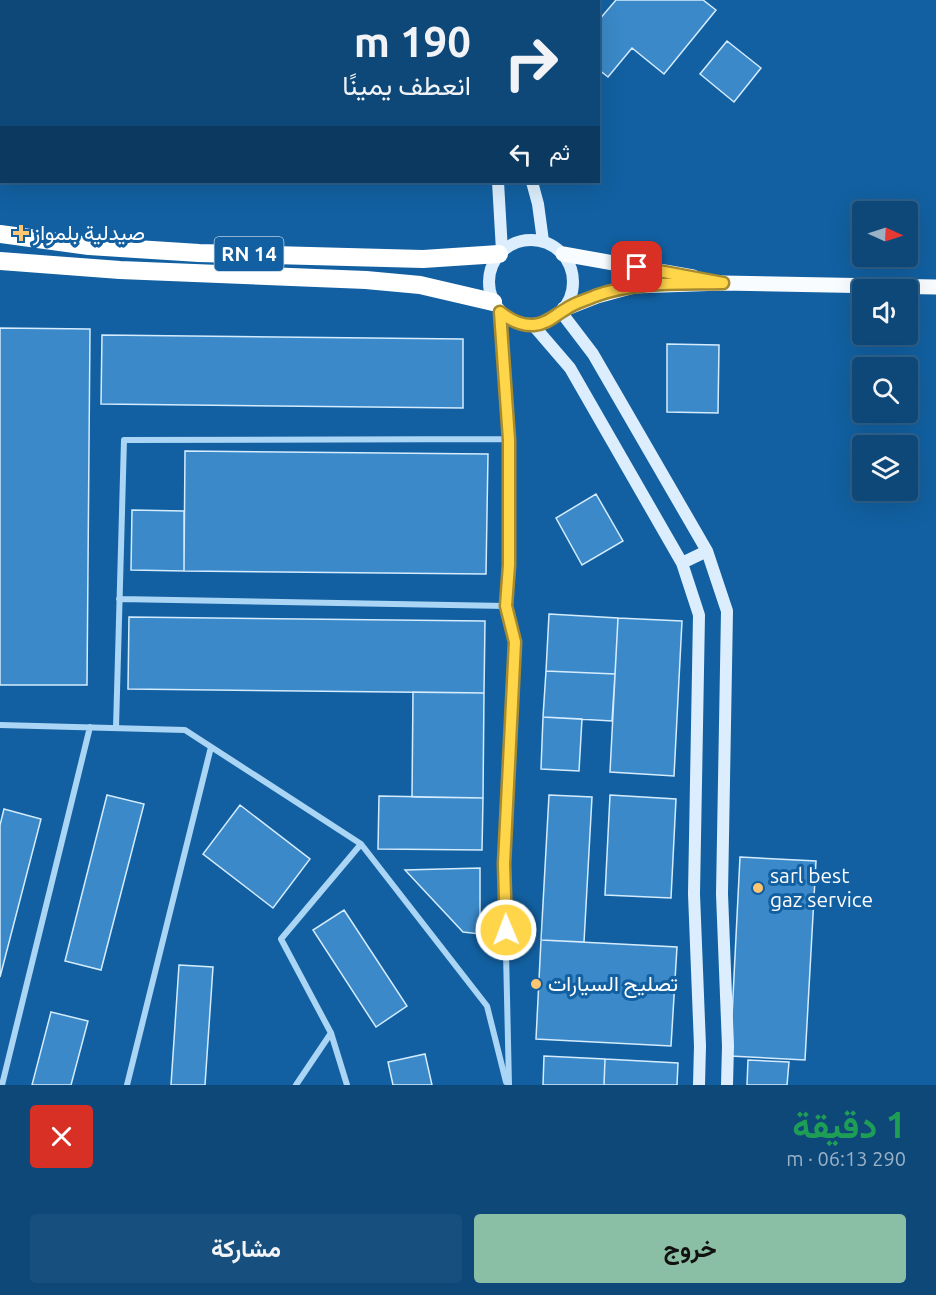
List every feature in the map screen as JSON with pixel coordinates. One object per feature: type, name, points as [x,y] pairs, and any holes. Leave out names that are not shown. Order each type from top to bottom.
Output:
[{"type":"highway","name":"RN 14","points":[[0,234],[89,246],[199,253],[423,259],[500,253]]},
{"type":"highway","name":"RN 14","points":[[0,261],[120,270],[366,280],[420,285],[497,307]]},
{"type":"main road","points":[[563,254],[723,283]]},
{"type":"main road","points":[[563,311],[597,296],[634,286],[723,283],[936,287]]},
{"type":"street","points":[[498,183],[500,253]]},
{"type":"street","points":[[531,183],[538,204],[543,241]]},
{"type":"street","points":[[531,239],[543,241],[554,246],[570,264],[573,281],[571,299],[563,311],[545,323],[521,324],[510,320],[497,307],[489,290],[492,265],[500,253],[519,241],[531,239]]},
{"type":"street","points":[[497,307],[509,440],[509,565],[506,606],[515,642],[504,864],[508,1085]]},
{"type":"street","points":[[563,311],[593,354],[707,551],[727,611],[722,894],[728,1046],[727,1085]]},
{"type":"street","points":[[533,325],[570,368],[682,562],[699,615],[694,894],[700,1046],[699,1085]]},
{"type":"street","points":[[116,728],[124,440],[509,440]]},
{"type":"street","points":[[682,562],[707,551]]},
{"type":"street","points":[[119,599],[506,606]]},
{"type":"street","points":[[0,725],[185,730],[361,844],[487,1006],[508,1085]]},
{"type":"street","points":[[2,1085],[90,727]]},
{"type":"street","points":[[127,1085],[211,747]]},
{"type":"street","points":[[347,1085],[331,1033],[281,939],[361,844]]},
{"type":"street","points":[[296,1085],[331,1033]]},
{"type":"building","points":[[616,0],[703,0],[716,10],[664,74],[632,48],[608,77],[600,71],[600,19]]},
{"type":"building","points":[[727,41],[761,68],[734,102],[700,74]]},
{"type":"building","points":[[0,328],[90,329],[87,685],[0,685]]},
{"type":"building","points":[[102,335],[463,339],[463,408],[101,404]]},
{"type":"building","points":[[667,344],[719,345],[718,413],[667,412]]},
{"type":"building","points":[[185,451],[488,454],[486,574],[184,571]]},
{"type":"building","points":[[596,494],[623,541],[582,565],[556,518]]},
{"type":"building","points":[[132,510],[184,511],[184,571],[131,570]]},
{"type":"building","points":[[549,614],[618,618],[615,674],[546,671]]},
{"type":"building","points":[[129,617],[485,621],[484,693],[128,689]]},
{"type":"building","points":[[618,618],[682,621],[674,776],[610,772]]},
{"type":"building","points":[[546,671],[615,674],[612,721],[543,717]]},
{"type":"building","points":[[413,692],[484,693],[483,798],[412,797]]},
{"type":"building","points":[[543,717],[582,719],[579,771],[541,769]]},
{"type":"building","points":[[107,795],[144,804],[101,970],[65,961]]},
{"type":"building","points":[[549,795],[592,797],[584,942],[541,940]]},
{"type":"building","points":[[610,795],[676,799],[671,898],[605,895]]},
{"type":"building","points":[[379,796],[483,798],[482,850],[378,849]]},
{"type":"building","points":[[240,805],[310,859],[273,908],[203,854]]},
{"type":"building","points":[[4,809],[41,819],[0,977],[0,825]]},
{"type":"building","points":[[740,857],[816,861],[805,1060],[730,1056]]},
{"type":"building","points":[[480,868],[480,934],[463,932],[405,870]]},
{"type":"building","points":[[344,910],[407,1006],[376,1027],[313,930]]},
{"type":"building","points":[[541,940],[677,947],[671,1046],[536,1039]]},
{"type":"building","points":[[179,965],[213,967],[205,1085],[171,1085]]},
{"type":"building","points":[[51,1012],[88,1021],[71,1085],[32,1085]]},
{"type":"building","points":[[425,1054],[432,1085],[393,1085],[388,1062]]},
{"type":"building","points":[[544,1056],[605,1059],[604,1085],[543,1085]]},
{"type":"building","points":[[605,1059],[678,1063],[677,1085],[604,1085]]},
{"type":"building","points":[[748,1060],[789,1062],[787,1085],[747,1085]]},
{"type":"place","name":"صيدلية بلمواز","points":[[21,233]]},
{"type":"place","name":"sarl best gaz service","points":[[758,888]]},
{"type":"place","name":"تصليح السيارات","points":[[536,984]]},
{"type":"route","points":[[506,930],[504,864],[515,642],[506,606],[509,565],[509,440],[500,312],[510,320],[533,325],[545,323],[564,309],[597,296],[634,286],[723,283],[637,267]]}]
